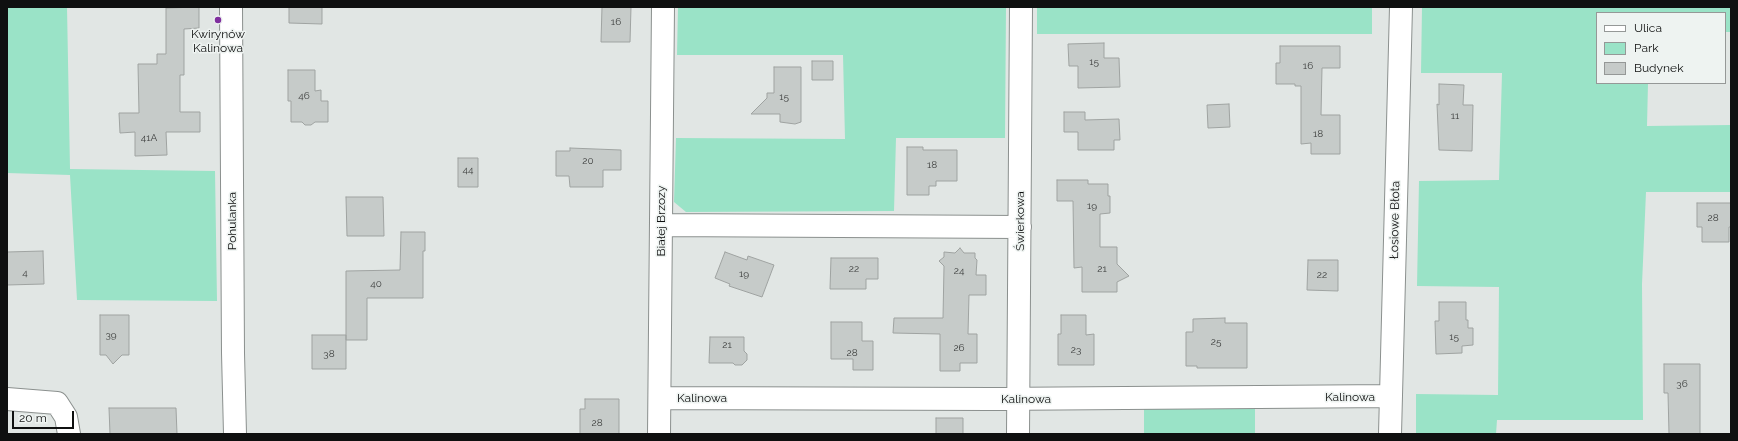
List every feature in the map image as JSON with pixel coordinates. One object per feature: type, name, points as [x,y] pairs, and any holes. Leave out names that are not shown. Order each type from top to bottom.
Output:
[{"type":"street","name":"Pohulanka","points":[[231,7],[233,353],[235,434]]},
{"type":"street","name":"Białej Brzozy","points":[[659,434],[663,7]]},
{"type":"street","name":"Świerkowa","points":[[1018,434],[1021,7]]},
{"type":"street","name":"Łosiowe Błota","points":[[1390,434],[1401,7]]},
{"type":"street","points":[[661,225],[1020,227]]},
{"type":"street","name":"Kalinowa","points":[[660,398],[1019,399],[1391,396]]},
{"type":"street","points":[[7,399],[57,403],[66,417],[69,434]]},
{"type":"green space","points":[[7,7],[67,7],[70,169],[215,171],[217,301],[77,300],[70,175],[7,173]]},
{"type":"green space","points":[[678,7],[1006,7],[1005,138],[896,138],[894,211],[686,212],[674,202],[676,138],[845,139],[843,55],[677,55]]},
{"type":"green space","points":[[1037,7],[1372,7],[1372,34],[1037,34]]},
{"type":"green space","points":[[1422,7],[1731,7],[1731,32],[1726,32],[1726,12],[1596,12],[1596,84],[1648,84],[1647,126],[1731,125],[1731,192],[1646,192],[1642,284],[1643,420],[1497,420],[1496,434],[1416,434],[1416,394],[1498,395],[1499,287],[1417,286],[1419,181],[1499,180],[1502,73],[1421,73]]},
{"type":"green space","points":[[1144,408],[1255,408],[1255,434],[1144,434]]},
{"type":"building","points":[[199,7],[199,28],[184,29],[184,75],[180,75],[180,112],[200,112],[200,132],[166,132],[167,155],[135,156],[135,132],[120,133],[119,113],[139,113],[138,64],[157,64],[157,54],[166,54],[166,8]]},
{"type":"building","points":[[289,7],[322,7],[322,24],[289,23]]},
{"type":"building","points":[[602,7],[631,7],[630,42],[601,42]]},
{"type":"building","points":[[1104,43],[1104,58],[1119,58],[1120,87],[1078,88],[1078,66],[1069,66],[1068,44]]},
{"type":"building","points":[[1280,46],[1340,46],[1340,68],[1322,68],[1321,115],[1340,115],[1340,154],[1311,154],[1311,143],[1301,144],[1301,86],[1295,86],[1295,84],[1276,84],[1276,63],[1280,63]]},
{"type":"building","points":[[812,61],[833,61],[833,80],[812,80]]},
{"type":"building","points":[[774,67],[801,67],[801,122],[795,124],[780,122],[780,114],[751,114],[767,98],[767,93],[774,93]]},
{"type":"building","points":[[288,70],[315,70],[315,91],[321,90],[321,101],[328,101],[328,122],[315,122],[311,125],[305,125],[302,122],[291,122],[291,101],[288,101]]},
{"type":"building","points":[[1439,84],[1464,85],[1463,105],[1473,105],[1472,151],[1439,150],[1437,104],[1439,105]]},
{"type":"building","points":[[1229,104],[1230,127],[1208,128],[1207,105]]},
{"type":"building","points":[[1064,112],[1085,112],[1085,120],[1119,119],[1120,140],[1114,140],[1114,150],[1078,150],[1078,132],[1064,132]]},
{"type":"building","points":[[907,147],[923,147],[923,150],[957,150],[957,181],[936,181],[936,186],[929,186],[929,195],[907,195]]},
{"type":"building","points":[[570,148],[621,150],[621,170],[603,170],[603,187],[570,187],[569,176],[556,176],[556,151],[570,151]]},
{"type":"building","points":[[458,158],[478,158],[478,187],[458,187]]},
{"type":"building","points":[[1057,180],[1088,180],[1088,184],[1108,184],[1110,213],[1100,214],[1100,247],[1117,247],[1117,264],[1129,276],[1117,282],[1117,292],[1082,292],[1082,267],[1074,268],[1073,201],[1057,201]]},
{"type":"building","points":[[346,197],[383,197],[384,236],[347,236]]},
{"type":"building","points":[[1697,203],[1731,203],[1731,227],[1729,227],[1729,242],[1702,242],[1702,227],[1697,227]]},
{"type":"building","points":[[401,232],[425,232],[425,251],[423,251],[423,298],[367,298],[367,340],[346,340],[346,271],[400,270]]},
{"type":"building","points":[[960,248],[964,253],[975,253],[975,258],[977,260],[976,275],[986,275],[986,295],[969,295],[968,334],[977,334],[977,363],[960,363],[960,371],[940,371],[940,334],[893,333],[894,318],[943,318],[944,266],[939,261],[944,257],[944,252],[955,253]]},
{"type":"building","points":[[43,251],[44,284],[7,285],[7,252]]},
{"type":"building","points":[[725,252],[747,260],[748,256],[774,265],[762,297],[729,286],[730,284],[715,278]]},
{"type":"building","points":[[831,258],[878,258],[878,279],[866,279],[866,289],[830,289]]},
{"type":"building","points":[[1308,260],[1338,260],[1338,291],[1307,290]]},
{"type":"building","points":[[1439,302],[1466,302],[1466,320],[1468,320],[1468,328],[1473,328],[1473,345],[1462,346],[1462,353],[1436,354],[1435,321],[1439,321]]},
{"type":"building","points":[[100,315],[129,315],[129,355],[122,355],[113,364],[106,355],[100,355]]},
{"type":"building","points":[[1061,315],[1086,315],[1086,335],[1094,334],[1094,365],[1058,365],[1058,334],[1061,334]]},
{"type":"building","points":[[1225,318],[1225,323],[1247,323],[1247,368],[1197,368],[1197,366],[1186,366],[1186,332],[1193,332],[1193,319]]},
{"type":"building","points":[[831,322],[862,322],[862,341],[873,341],[873,370],[853,370],[853,359],[831,359]]},
{"type":"building","points":[[312,335],[346,335],[346,369],[312,369]]},
{"type":"building","points":[[710,337],[744,337],[744,351],[747,354],[747,360],[742,365],[735,365],[733,363],[709,363]]},
{"type":"building","points":[[1664,364],[1700,364],[1700,434],[1669,434],[1668,393],[1664,393]]},
{"type":"building","points":[[585,399],[619,399],[619,434],[580,434],[580,409],[585,409]]},
{"type":"building","points":[[109,408],[176,408],[177,434],[110,434]]},
{"type":"building","points":[[936,418],[963,418],[963,434],[936,434]]},
{"type":"place","name":"Kwirynów Kalinowa","points":[[218,20]]}]
